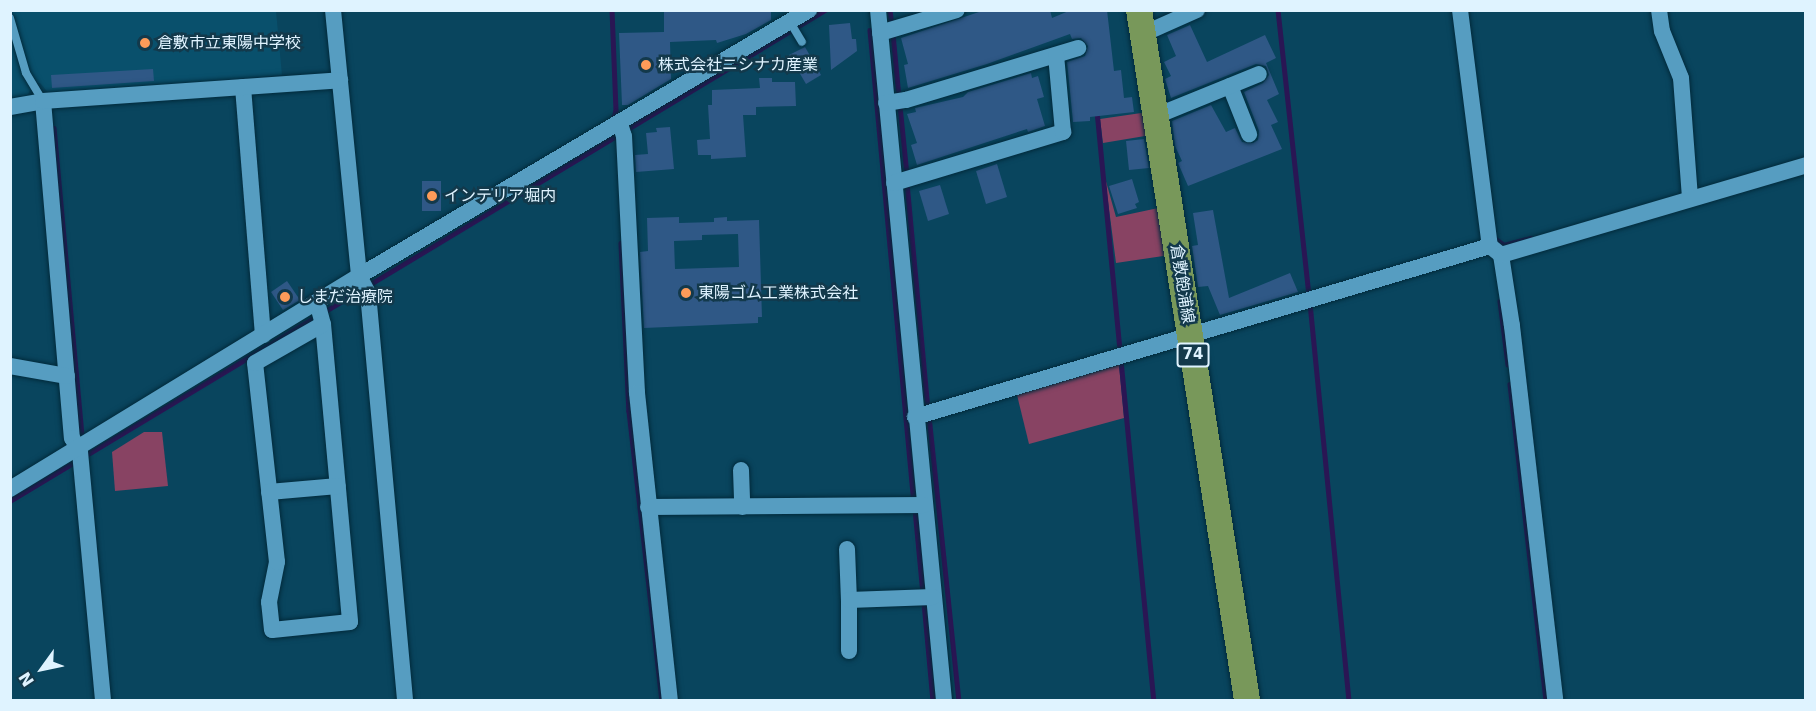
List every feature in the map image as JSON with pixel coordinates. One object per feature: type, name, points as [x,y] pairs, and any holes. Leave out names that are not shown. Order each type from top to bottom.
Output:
[{"type":"main road","name":"倉敷飽浦線","points":[[1141,22],[1247,700]]},
{"type":"street","points":[[333,10],[364,285],[405,700]]},
{"type":"street","points":[[320,314],[350,622],[272,630],[269,602],[277,562],[255,363],[320,314],[364,285],[617,130],[795,31],[809,10]]},
{"type":"street","points":[[878,10],[888,31],[896,102],[924,414],[917,505],[927,597],[944,700]]},
{"type":"street","points":[[888,31],[957,10]]},
{"type":"street","points":[[1141,22],[1197,10]]},
{"type":"street","points":[[1460,10],[1496,250],[1512,326],[1555,700]]},
{"type":"street","points":[[1659,10],[1662,31],[1681,78],[1690,194]]},
{"type":"street","points":[[896,102],[1078,48]]},
{"type":"street","points":[[902,181],[1064,132],[1056,55]]},
{"type":"street","points":[[1156,116],[1258,74]]},
{"type":"street","points":[[10,107],[43,101],[340,80]]},
{"type":"street","points":[[1230,86],[1249,134]]},
{"type":"street","points":[[243,87],[263,335]]},
{"type":"street","points":[[43,101],[72,438],[80,455],[103,700]]},
{"type":"street","points":[[617,130],[637,393],[670,700]]},
{"type":"street","points":[[924,414],[1310,298],[1496,250],[1690,194],[1806,165]]},
{"type":"street","points":[[10,489],[80,455],[263,335],[320,314]]},
{"type":"street","points":[[10,366],[68,376]]},
{"type":"street","points":[[741,470],[742,507]]},
{"type":"street","points":[[269,492],[338,486]]},
{"type":"street","points":[[648,507],[917,505]]},
{"type":"street","points":[[847,549],[849,651]]},
{"type":"street","points":[[849,600],[927,597]]},
{"type":"lane","points":[[10,18],[26,73],[43,101]]},
{"type":"shaded area","name":"倉敷市立東陽中学校","points":[[11,11],[276,11],[282,75],[51,96],[40,83],[33,84],[24,102],[11,105]]},
{"type":"shaded area","points":[[1148,112],[1151,135],[1103,143],[1100,119]]},
{"type":"shaded area","points":[[1105,178],[1116,217],[1163,207],[1170,255],[1116,263]]},
{"type":"shaded area","points":[[1119,365],[1124,418],[1029,444],[1017,395]]},
{"type":"shaded area","points":[[144,432],[162,432],[168,486],[115,491],[112,452]]},
{"type":"building","points":[[664,10],[771,10],[771,20],[746,34],[717,43],[716,40],[670,42],[671,79],[628,105],[622,105],[619,33],[664,32]]},
{"type":"building","points":[[985,10],[1050,10],[1052,18],[1071,10],[1107,10],[1114,71],[1121,70],[1124,98],[1132,97],[1134,112],[1090,117],[1090,121],[1073,122],[1067,62],[1085,56],[1088,46],[1081,38],[1072,39],[1070,34],[987,64],[908,88],[904,65],[908,64],[901,38]]},
{"type":"building","points":[[850,23],[852,39],[856,39],[857,51],[831,70],[829,25]]},
{"type":"building","points":[[1190,25],[1207,62],[1265,35],[1276,58],[1266,63],[1279,94],[1267,100],[1278,122],[1271,125],[1282,149],[1188,186],[1178,163],[1182,161],[1175,146],[1172,121],[1211,105],[1226,132],[1235,128],[1242,142],[1253,143],[1258,140],[1259,131],[1244,92],[1263,83],[1269,75],[1266,66],[1256,64],[1171,98],[1165,79],[1171,76],[1164,62],[1176,56],[1167,35]]},
{"type":"building","points":[[805,47],[821,75],[806,84],[789,55]]},
{"type":"building","points":[[153,69],[154,81],[52,88],[51,75]]},
{"type":"building","points":[[1031,73],[1032,78],[1038,76],[1044,97],[1037,99],[1045,126],[1028,132],[1027,129],[917,165],[911,145],[917,143],[907,114],[916,112],[915,108],[963,97],[968,92]]},
{"type":"building","points":[[759,78],[772,78],[772,82],[795,82],[796,106],[756,107],[756,115],[743,115],[746,157],[711,159],[711,155],[698,155],[697,140],[710,139],[708,105],[712,105],[712,90],[760,88]]},
{"type":"building","points":[[670,127],[674,169],[636,172],[635,155],[648,154],[646,133],[657,132],[656,128]]},
{"type":"building","points":[[1144,139],[1149,168],[1129,170],[1126,141]]},
{"type":"building","points":[[997,164],[1007,197],[986,204],[976,171]]},
{"type":"building","points":[[1132,179],[1139,202],[1135,204],[1137,208],[1118,214],[1109,186]]},
{"type":"building","points":[[422,181],[441,181],[441,211],[422,211]]},
{"type":"building","points":[[940,185],[949,214],[928,221],[919,191]]},
{"type":"building","points":[[1213,210],[1229,298],[1290,273],[1298,292],[1220,315],[1208,286],[1198,287],[1192,246],[1198,245],[1193,213]]},
{"type":"building","points":[[679,217],[679,223],[714,222],[714,218],[727,217],[727,221],[759,220],[762,317],[758,317],[758,323],[644,328],[640,252],[648,251],[647,218]],"holes":[[[738,234],[739,267],[675,269],[674,241],[702,240],[702,235]]]},
{"type":"building","points":[[287,281],[300,300],[283,310],[271,292]]},
{"type":"waterway","points":[[612,10],[616,111],[613,120]]},
{"type":"waterway","points":[[324,312],[825,10]]},
{"type":"waterway","points":[[890,10],[892,26]]},
{"type":"waterway","points":[[1278,10],[1309,295]]},
{"type":"waterway","points":[[870,30],[914,501]]},
{"type":"waterway","points":[[893,34],[899,97]]},
{"type":"waterway","points":[[900,106],[907,175]]},
{"type":"waterway","points":[[1097,111],[1120,350]]},
{"type":"waterway","points":[[54,128],[82,433]]},
{"type":"waterway","points":[[907,183],[928,408]]},
{"type":"waterway","points":[[1496,239],[1504,245],[1530,238]]},
{"type":"waterway","points":[[621,243],[629,411],[662,700]]},
{"type":"waterway","points":[[1500,301],[1508,364]]},
{"type":"waterway","points":[[1310,303],[1349,700]]},
{"type":"waterway","points":[[85,456],[317,316]]},
{"type":"waterway","points":[[1121,360],[1154,700]]},
{"type":"waterway","points":[[1510,384],[1546,700]]},
{"type":"waterway","points":[[929,416],[959,700]]},
{"type":"waterway","points":[[10,501],[78,460]]},
{"type":"waterway","points":[[915,509],[923,593]]},
{"type":"waterway","points":[[924,602],[933,700]]},
{"type":"place","name":"倉敷市立東陽中学校","points":[[145,43]]},
{"type":"place","name":"株式会社ニシナカ産業","points":[[646,65]]},
{"type":"place","name":"インテリア堀内","points":[[432,196]]},
{"type":"place","name":"東陽ゴム工業株式会社","points":[[686,293]]},
{"type":"place","name":"しまだ治療院","points":[[285,297]]}]
